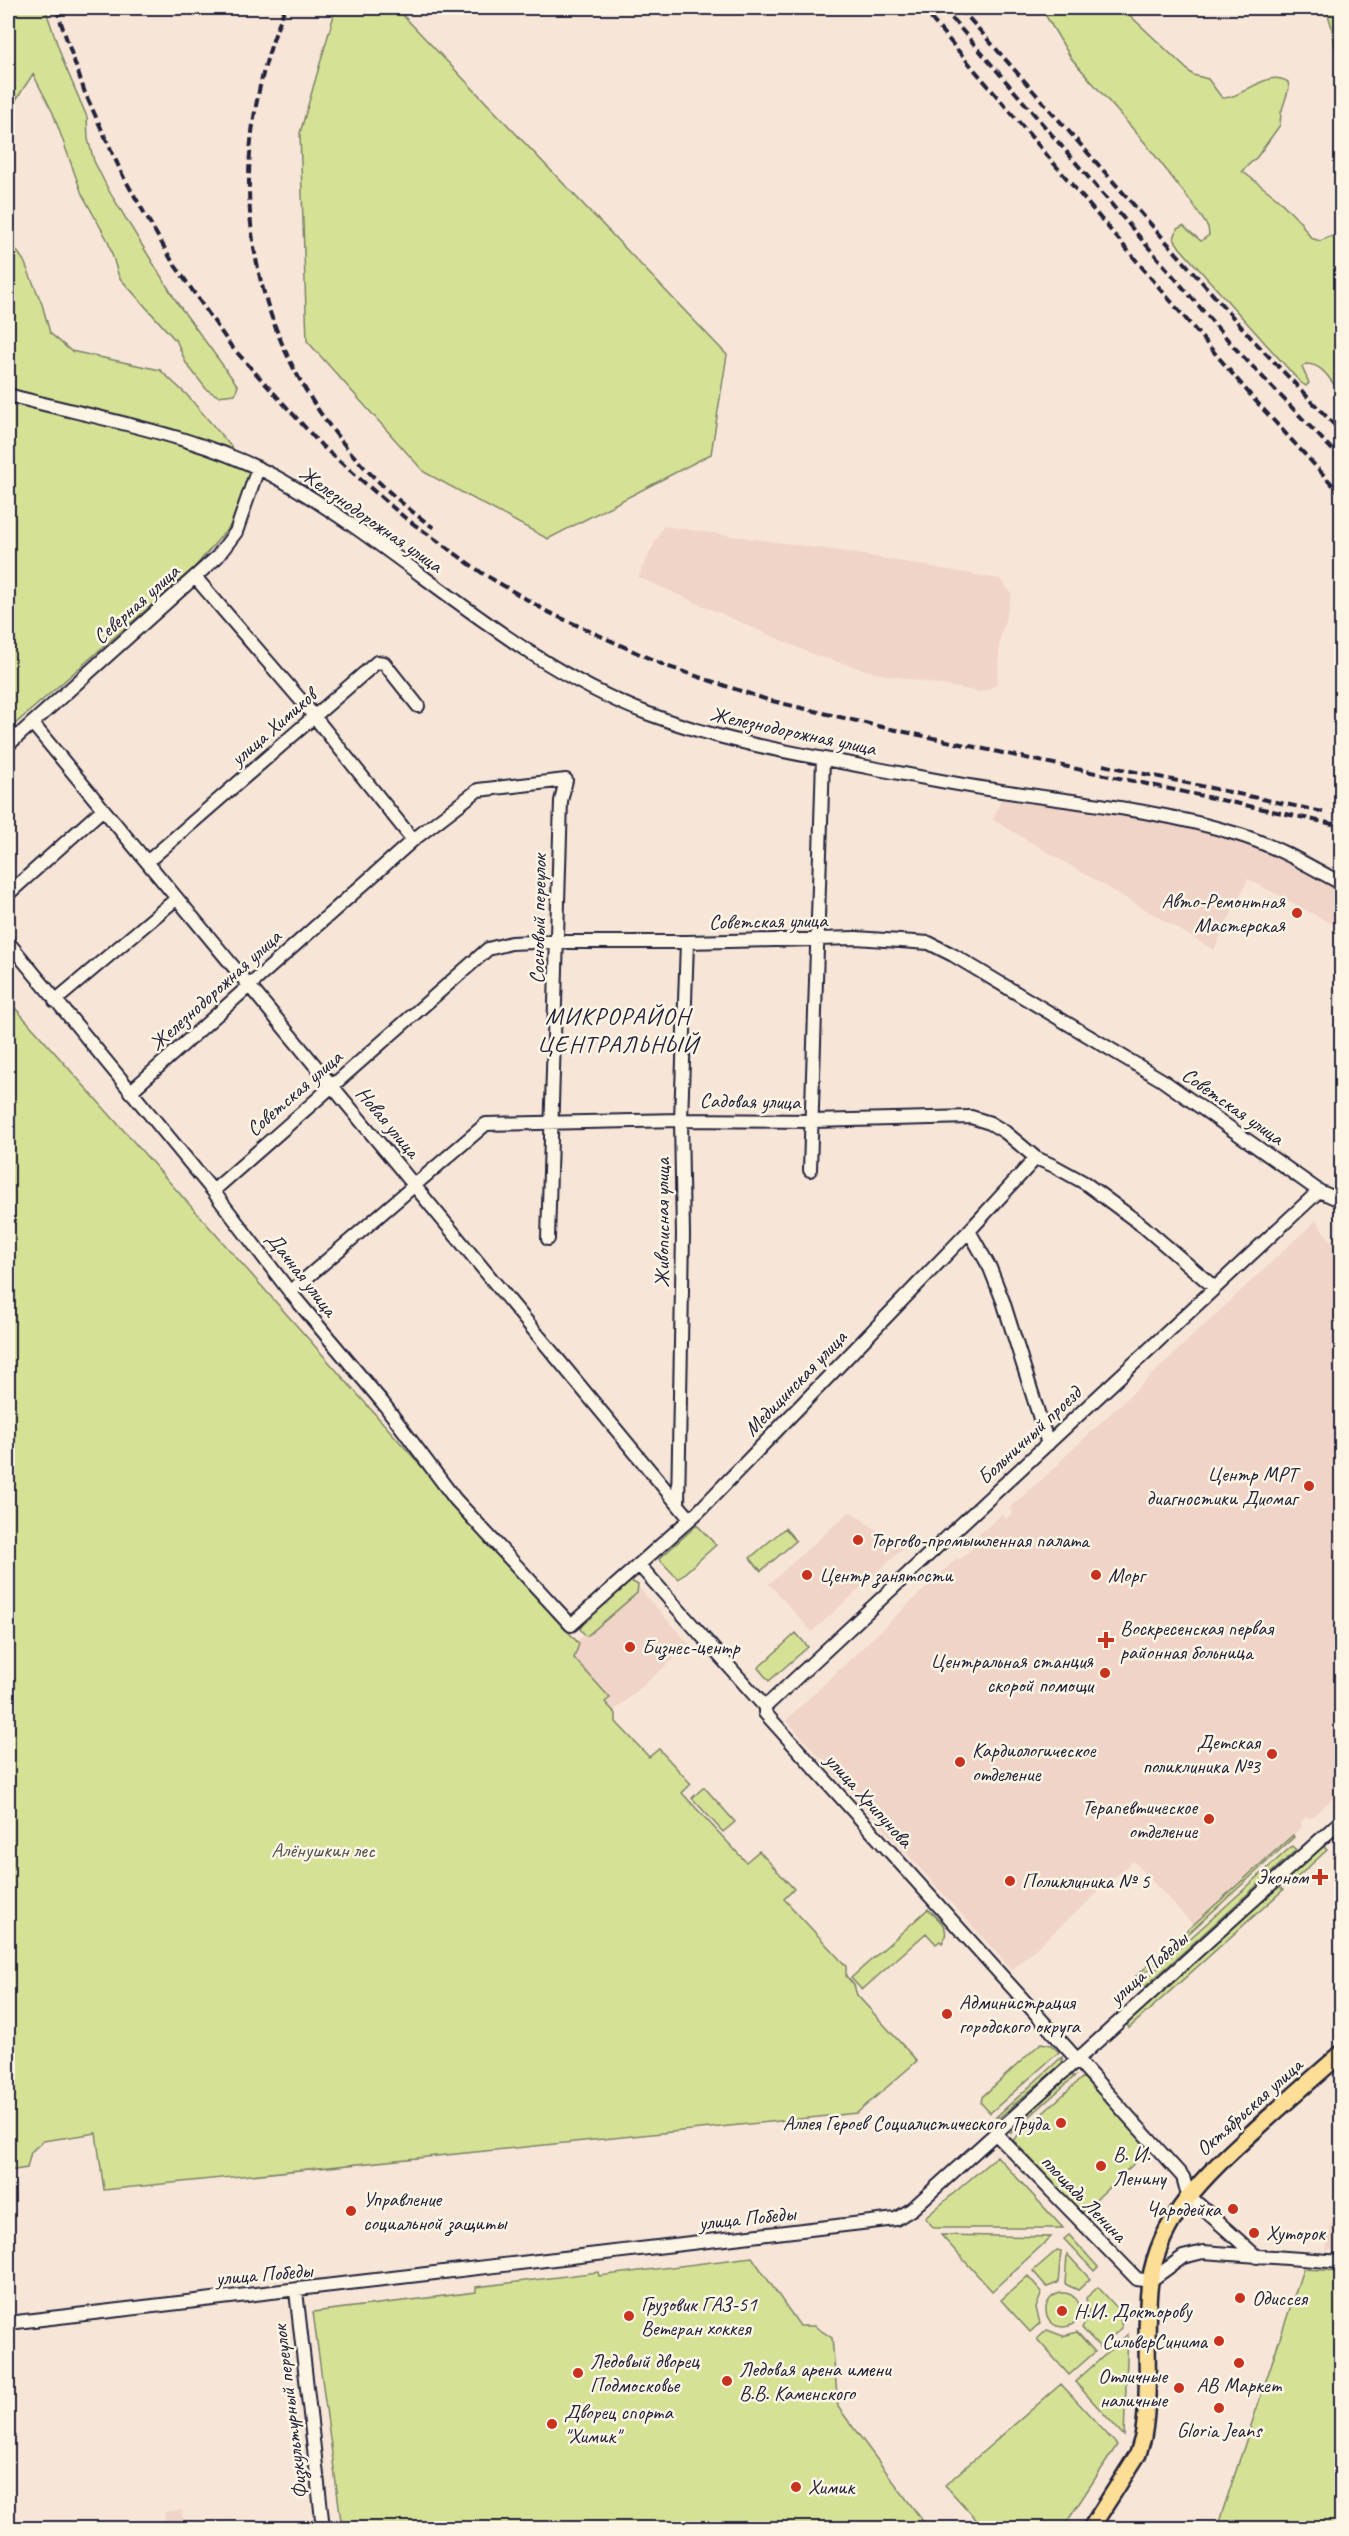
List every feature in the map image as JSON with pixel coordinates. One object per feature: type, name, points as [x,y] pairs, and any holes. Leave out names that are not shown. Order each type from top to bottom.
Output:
[{"type":"main road","name":"Октябрьская улица","points":[[1091,2529],[1138,2454],[1143,2437],[1150,2281],[1160,2244],[1188,2195],[1212,2169],[1341,2052]]},
{"type":"street","name":"Железнодорожная улица","points":[[8,395],[165,435],[258,468],[305,494],[460,604],[585,685],[652,715],[713,736],[823,759],[993,790],[1154,813],[1239,834],[1297,858],[1341,884]]},
{"type":"street","name":"Северная улица","points":[[8,745],[217,556],[236,532],[258,468]]},
{"type":"street","points":[[195,577],[305,705],[413,840]]},
{"type":"street","name":"улица Химиков","points":[[147,862],[377,662],[384,663],[418,706]]},
{"type":"street","name":"Новая улица","points":[[32,723],[690,1519]]},
{"type":"street","points":[[810,1170],[823,759]]},
{"type":"street","name":"Железнодорожная улица","points":[[130,1092],[413,840],[478,790],[566,780]]},
{"type":"street","name":"Сосновый переулок","points":[[548,1239],[561,801],[566,780]]},
{"type":"street","points":[[8,894],[103,809]]},
{"type":"street","points":[[55,1001],[176,899]]},
{"type":"street","name":"Советская улица","points":[[213,1191],[488,949],[511,943],[856,938],[929,943],[1162,1080],[1319,1191],[1341,1201]]},
{"type":"street","name":"Дачная улица","points":[[8,942],[213,1191],[290,1292],[383,1403],[455,1499],[571,1625]]},
{"type":"street","name":"Живописная улица","points":[[678,1504],[683,1235],[681,1120],[687,942]]},
{"type":"street","name":"Садовая улица","points":[[290,1292],[486,1124],[971,1118],[990,1123],[1005,1132],[1036,1158],[1085,1183],[1143,1226],[1215,1288]]},
{"type":"street","name":"Медицинская улица","points":[[571,1625],[690,1519],[969,1231],[1036,1158]]},
{"type":"street","name":"Больничный проезд","points":[[765,1707],[1319,1191]]},
{"type":"street","points":[[969,1231],[990,1268],[1003,1300],[1048,1444]]},
{"type":"street","name":"улица Хрипунова","points":[[639,1565],[765,1707],[765,1713],[1076,2059]]},
{"type":"street","name":"улица Победы","points":[[8,2324],[212,2298],[296,2291],[896,2219],[912,2209],[1341,1820]]},
{"type":"street","points":[[1076,2059],[1183,2177],[1188,2195],[1257,2257]]},
{"type":"street","name":"площадь Ленина","points":[[995,2133],[1137,2279],[1150,2281]]},
{"type":"street","points":[[1150,2281],[1173,2263],[1190,2254],[1203,2252],[1341,2262]]},
{"type":"street","name":"Физкультурный переулок","points":[[296,2291],[324,2529]]},
{"type":"shaded area","points":[[663,526],[841,551],[1000,579],[1012,594],[1000,639],[997,684],[980,692],[880,674],[817,656],[638,577]]},
{"type":"shaded area","points":[[1003,794],[1206,831],[1292,858],[1341,886],[1341,929],[1248,879],[1214,950],[993,820]]},
{"type":"shaded area","name":"Воскресенская первая районная больница","points":[[1316,1220],[1342,1257],[1342,1790],[1310,1819],[1306,1817],[1300,1823],[1302,1827],[1193,1925],[1133,1861],[1012,1970],[786,1720],[957,1558],[959,1560],[973,1548],[969,1543],[1002,1514],[1006,1519],[1013,1513],[1009,1508],[1060,1463]]},
{"type":"shaded area","points":[[850,1511],[903,1549],[812,1632],[769,1584]]},
{"type":"shaded area","points":[[638,1587],[690,1645],[614,1711],[569,1660],[576,1642]]},
{"type":"shaded area","points":[[1341,2172],[1341,2251],[1326,2250]]},
{"type":"shaded area","points":[[182,2510],[184,2528],[166,2528],[164,2512]]},
{"type":"green space","points":[[8,8],[45,8],[63,61],[87,117],[88,139],[94,161],[109,191],[178,304],[238,386],[235,394],[218,396],[207,390],[186,363],[177,342],[119,277],[108,241],[82,194],[53,113],[33,74],[8,112]]},
{"type":"green space","points":[[336,8],[396,8],[727,355],[711,454],[548,539],[424,472],[307,341],[300,133]]},
{"type":"green space","points":[[1038,8],[1122,8],[1193,75],[1208,79],[1222,98],[1239,94],[1272,79],[1288,82],[1289,88],[1281,113],[1280,125],[1257,157],[1242,171],[1277,198],[1301,223],[1311,238],[1320,241],[1340,233],[1341,223],[1341,394],[1322,370],[1312,365],[1306,364],[1302,367],[1309,383],[1306,386],[1300,382],[1180,248],[1174,239],[1177,229],[1183,226],[1201,241],[1209,235],[1208,227],[1146,144],[1071,58],[1046,16]]},
{"type":"green space","points":[[1326,8],[1341,8],[1341,223],[1339,86],[1333,33]]},
{"type":"green space","points":[[8,238],[24,261],[42,304],[50,333],[71,351],[160,370],[187,395],[252,471],[230,526],[194,568],[8,730]]},
{"type":"green space","name":"Алёнушкин лес","points":[[8,1000],[579,1644],[574,1658],[610,1698],[605,1702],[616,1714],[616,1722],[649,1757],[659,1749],[691,1784],[682,1793],[746,1862],[759,1851],[794,1889],[784,1899],[846,1966],[846,1976],[854,1985],[857,1995],[917,2061],[857,2113],[104,2190],[96,2133],[43,2141],[31,2152],[27,2168],[8,2171]]},
{"type":"green space","points":[[697,1525],[716,1545],[678,1579],[659,1559]]},
{"type":"green space","points":[[785,1528],[796,1541],[761,1571],[750,1558]]},
{"type":"green space","points":[[631,1581],[638,1585],[637,1593],[587,1636],[585,1635],[580,1629],[584,1622]]},
{"type":"green space","points":[[796,1633],[808,1647],[769,1681],[758,1668]]},
{"type":"green space","points":[[704,1787],[735,1822],[723,1832],[692,1798]]},
{"type":"green space","points":[[1293,1835],[1294,1837],[1143,1975],[1134,1978]]},
{"type":"green space","points":[[1292,1846],[1296,1850],[1146,1986],[1142,1986],[1142,1982]]},
{"type":"green space","points":[[1323,1846],[1327,1850],[1291,1883],[1289,1879],[1292,1873]]},
{"type":"green space","points":[[1275,1889],[1283,1890],[1129,2028],[1127,2024],[1130,2020]]},
{"type":"green space","points":[[928,1909],[945,1929],[945,1938],[942,1943],[940,1941],[936,1944],[926,1933],[862,1990],[851,1978]]},
{"type":"green space","points":[[1041,2043],[1051,2045],[1059,2052],[990,2113],[981,2103],[982,2097]]},
{"type":"green space","points":[[1062,2057],[1062,2063],[1000,2117],[996,2117]]},
{"type":"green space","points":[[1070,2076],[1075,2076],[1011,2133],[1012,2126]]},
{"type":"green space","points":[[1083,2077],[1141,2139],[1147,2151],[1082,2213],[1013,2140]]},
{"type":"green space","points":[[997,2156],[1063,2228],[934,2228],[925,2218]]},
{"type":"green space","points":[[941,2235],[1051,2237],[992,2291]]},
{"type":"green space","points":[[1069,2235],[1098,2267],[1094,2271],[1064,2239]]},
{"type":"green space","points":[[1057,2250],[1061,2251],[1058,2283],[1047,2287],[1033,2271]]},
{"type":"green space","points":[[1067,2254],[1090,2279],[1078,2290],[1065,2284]]},
{"type":"green space","name":"Ледовый дворец Подмосковье","points":[[752,2257],[800,2326],[814,2326],[832,2338],[838,2407],[928,2528],[342,2528],[313,2312],[476,2292],[476,2287],[598,2272],[599,2276]]},
{"type":"green space","points":[[1303,2269],[1341,2271],[1341,2528],[1217,2528]]},
{"type":"green space","points":[[1028,2276],[1042,2292],[1036,2308],[1040,2323],[1030,2332],[1001,2300]]},
{"type":"green space","points":[[1098,2287],[1118,2309],[1122,2328],[1100,2347],[1082,2328],[1089,2312],[1086,2298]]},
{"type":"green space","points":[[1063,2293],[1075,2298],[1080,2310],[1075,2322],[1063,2327],[1051,2322],[1046,2310],[1051,2298]]},
{"type":"green space","points":[[1047,2330],[1063,2336],[1077,2332],[1095,2352],[1069,2375],[1037,2339]]},
{"type":"green space","points":[[1128,2334],[1124,2436],[1075,2382]]},
{"type":"green space","points":[[1061,2384],[1117,2445],[1063,2528],[984,2528],[945,2485]]},
{"type":"railway","points":[[56,8],[85,93],[123,176],[172,261],[231,346],[322,446],[404,517],[482,573],[548,612],[666,666],[768,700],[882,727],[1342,826]]},
{"type":"railway","points":[[285,8],[261,82],[250,154],[251,226],[265,295],[290,361],[327,422],[375,478],[434,528]]},
{"type":"railway","points":[[922,8],[1253,398],[1342,495]]},
{"type":"railway","points":[[943,8],[1234,347],[1342,460]]},
{"type":"railway","points":[[960,8],[1253,340],[1342,433]]},
{"type":"railway","points":[[1103,765],[1323,812]]},
{"type":"place","name":"Авто-Ремонтная Мастерская","points":[[1297,913]]},
{"type":"place","name":"Центр МРТ диагностики Диомаг","points":[[1309,1486]]},
{"type":"place","name":"Торгово-промышленная палата","points":[[858,1540]]},
{"type":"place","name":"Центр занятости","points":[[807,1575]]},
{"type":"place","name":"Морг","points":[[1096,1575]]},
{"type":"place","name":"Воскресенская первая районная больница","points":[[1106,1640]]},
{"type":"place","name":"Бизнес-центр","points":[[630,1647]]},
{"type":"place","name":"Центральная станция скорой помощи","points":[[1105,1673]]},
{"type":"place","name":"Детская поликлиника №3","points":[[1272,1754]]},
{"type":"place","name":"Кардиологическое отделение","points":[[960,1762]]},
{"type":"place","name":"Терапевтическое отделение","points":[[1209,1819]]},
{"type":"place","name":"Эконом","points":[[1320,1877]]},
{"type":"place","name":"Поликлиника № 5","points":[[1010,1881]]},
{"type":"place","name":"Администрация городского округа","points":[[947,2014]]},
{"type":"place","name":"Аллея Героев Социалистического Труда","points":[[1061,2123]]},
{"type":"place","name":"В. И. Ленину","points":[[1101,2166]]},
{"type":"place","name":"Чародейка","points":[[1233,2209]]},
{"type":"place","name":"Управление социальной защиты","points":[[351,2211]]},
{"type":"place","name":"Хуторок","points":[[1254,2233]]},
{"type":"place","name":"Одиссея","points":[[1240,2298]]},
{"type":"place","name":"Н.И. Докторову","points":[[1062,2311]]},
{"type":"place","name":"Грузовик ГАЗ-51 Ветеран хоккея","points":[[629,2316]]},
{"type":"place","name":"СильверСинима","points":[[1219,2341]]},
{"type":"place","name":"АВ Маркет","points":[[1239,2363]]},
{"type":"place","name":"Ледовый дворец Подмосковье","points":[[578,2373]]},
{"type":"place","name":"Ледовая арена имени В.В. Каменского","points":[[727,2381]]},
{"type":"place","name":"Отличные наличные","points":[[1179,2388]]},
{"type":"place","name":"Gloria Jeans","points":[[1219,2408]]},
{"type":"place","name":"Дворец спорта \"Химик\"","points":[[552,2424]]},
{"type":"place","name":"Химик","points":[[796,2487]]},
{"type":"district","name":"МИКРОРАЙОН ЦЕНТРАЛЬНЫЙ","points":[[618,1030]]}]
